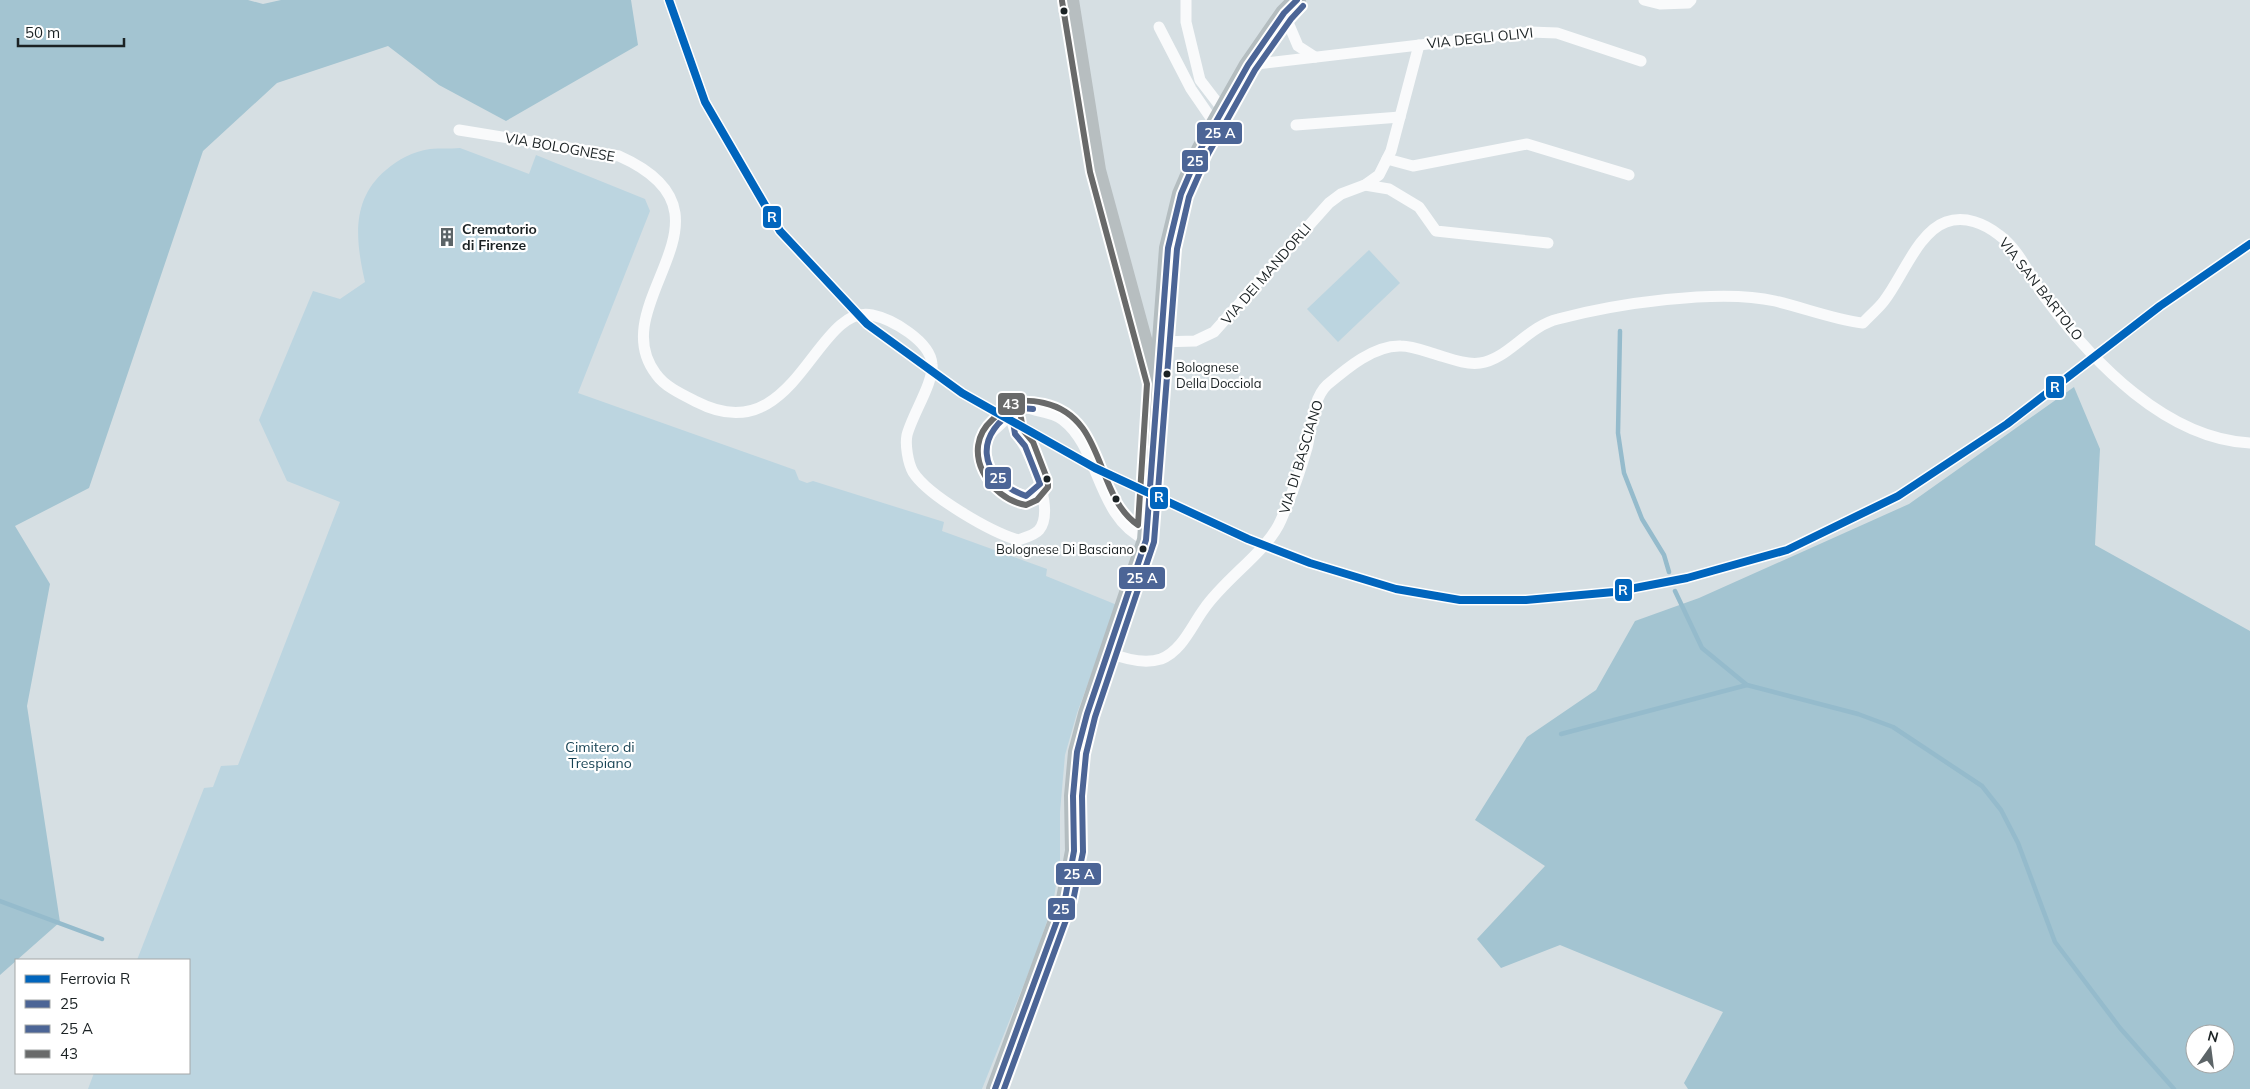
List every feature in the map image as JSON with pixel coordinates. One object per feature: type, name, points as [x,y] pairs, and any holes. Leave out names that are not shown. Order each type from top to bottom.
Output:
[{"type":"main road","points":[[995,1089],[1065,899],[1074,852],[1073,796],[1077,752],[1087,714],[1110,653],[1146,540],[1159,342],[1168,248],[1181,194],[1200,150],[1248,65],[1284,13],[1297,0]]},
{"type":"street","points":[[1071,0],[1098,170],[1156,382]]},
{"type":"street","points":[[1186,0],[1186,22],[1200,80],[1219,117]]},
{"type":"street","points":[[1644,0],[1688,3],[1691,0]]},
{"type":"street","points":[[1284,13],[1298,46],[1315,57]]},
{"type":"street","points":[[1159,28],[1187,82],[1219,117]]},
{"type":"street","name":"VIA DEGLI OLIVI","points":[[1248,65],[1530,32],[1557,33],[1641,61]]},
{"type":"street","name":"VIA DEI MANDORLI","points":[[1159,342],[1195,342],[1214,332],[1329,202],[1341,194],[1365,185],[1379,175],[1387,159],[1400,117],[1419,44]]},
{"type":"street","points":[[1296,125],[1400,117]]},
{"type":"street","name":"VIA BOLOGNESE","points":[[459,130],[619,156],[640,165],[657,177],[668,191],[675,206],[674,233],[667,265],[648,307],[643,334],[645,357],[657,376],[678,392],[708,408],[739,413],[766,406],[791,385],[828,338],[850,319],[869,314],[876,316],[906,330],[924,346],[932,363],[926,390],[913,414],[906,438],[912,471],[928,490],[999,535],[1018,540],[1038,530],[1043,520],[1044,505],[1040,484],[1025,446],[1015,434],[1012,415]]},
{"type":"street","points":[[1387,159],[1413,166],[1527,144],[1629,175]]},
{"type":"street","points":[[1365,185],[1390,190],[1419,207],[1436,231],[1548,243]]},
{"type":"street","name":"VIA SAN BARTOLO","points":[[1587,313],[1714,296],[1774,301],[1836,319],[1863,322],[1884,301],[1925,237],[1947,222],[1976,221],[2000,236],[2025,264],[2045,298],[2112,374],[2134,394],[2170,418],[2215,438],[2250,443]]},
{"type":"street","name":"VIA DI BASCIANO","points":[[1110,653],[1142,661],[1162,658],[1177,648],[1222,585],[1272,538],[1281,521],[1307,449],[1318,400],[1325,387],[1352,366],[1380,348],[1402,346],[1452,360],[1478,363],[1495,359],[1525,334],[1555,319],[1587,313]]},
{"type":"street","points":[[1040,484],[1032,493],[1026,496],[1009,490],[998,479],[988,464],[985,452],[991,433],[1022,408],[1048,413],[1063,420],[1076,433],[1110,506],[1136,535],[1146,540]]},
{"type":"green space","name":"Cimitero di Trespiano","points":[[460,148],[529,174],[536,155],[645,199],[650,211],[578,393],[795,470],[799,480],[807,483],[813,481],[944,522],[942,531],[1047,569],[1046,576],[1117,605],[1077,713],[1065,755],[1060,812],[1060,862],[1053,903],[1036,954],[982,1089],[88,1089],[94,1074],[190,1074],[190,959],[137,959],[204,788],[213,787],[221,766],[238,765],[340,502],[287,481],[259,420],[313,291],[340,299],[365,282],[359,252],[359,222],[361,208],[374,182],[401,159],[430,149]]},
{"type":"green space","points":[[1369,250],[1400,283],[1338,342],[1307,309]]},
{"type":"shaded area","points":[[0,0],[248,0],[263,4],[281,0],[631,0],[638,45],[506,121],[439,85],[388,46],[277,83],[203,151],[89,488],[15,526],[50,584],[27,706],[60,922],[18,959],[15,959],[15,962],[0,975]]},
{"type":"shaded area","points":[[2074,387],[2100,449],[2095,545],[2250,631],[2250,1089],[1688,1089],[1684,1083],[1723,1012],[1560,945],[1501,968],[1477,939],[1545,866],[1475,820],[1527,737],[1596,690],[1635,621],[1699,598],[1909,504]]},
{"type":"waterway","points":[[1620,331],[1618,433],[1624,473],[1642,519],[1664,555],[1669,572]]},
{"type":"waterway","points":[[1675,591],[1702,648],[1747,685],[1858,714],[1893,727],[1982,786],[2001,810],[2018,843],[2055,942],[2120,1028],[2174,1089]]},
{"type":"waterway","points":[[1561,734],[1747,685]]},
{"type":"waterway","points":[[0,901],[102,939]]},
{"type":"railway","points":[[671,0],[676,24]]},
{"type":"rail line","name":"R","points":[[669,0],[705,102],[780,231],[867,324],[962,393],[1095,468],[1248,539],[1310,563],[1396,589],[1460,600],[1526,600],[1614,592],[1687,578],[1787,550],[1898,496],[2007,424],[2160,306],[2250,244]]},
{"type":"transit line","name":"25","points":[[995,1089],[1065,899],[1074,851],[1073,796],[1077,752],[1087,714],[1146,540],[1168,248],[1181,194],[1200,150],[1248,65],[1284,13],[1297,0]]},
{"type":"transit line","name":"43","points":[[1021,418],[1023,430],[1033,442],[1048,481],[1048,487],[1037,500],[1026,505],[1013,501],[1000,493],[983,472],[978,458],[978,445],[982,432],[992,420],[1015,402],[1027,400],[1044,403],[1064,411],[1079,424],[1090,440],[1114,495],[1124,512],[1138,525],[1147,384],[1090,172],[1062,1]]},
{"type":"transit line","points":[[1004,1089],[1073,901],[1083,852],[1082,796],[1086,754],[1095,717],[1154,542],[1177,249],[1189,197],[1208,154],[1255,70],[1291,19],[1303,6]]},
{"type":"transit line","name":"25","points":[[1021,408],[1005,418],[994,429],[988,441],[987,454],[990,466],[998,478],[1010,488],[1026,496],[1040,484],[1025,446],[1015,434],[1012,415],[1022,408],[1033,409],[1021,408]]},
{"type":"place","name":"Crematorio di Firenze","points":[[447,237]]},
{"type":"place","name":"Bolognese Della Docciola","points":[[1167,374]]},
{"type":"place","name":"Bolognese Di Basciano","points":[[1143,549]]}]
